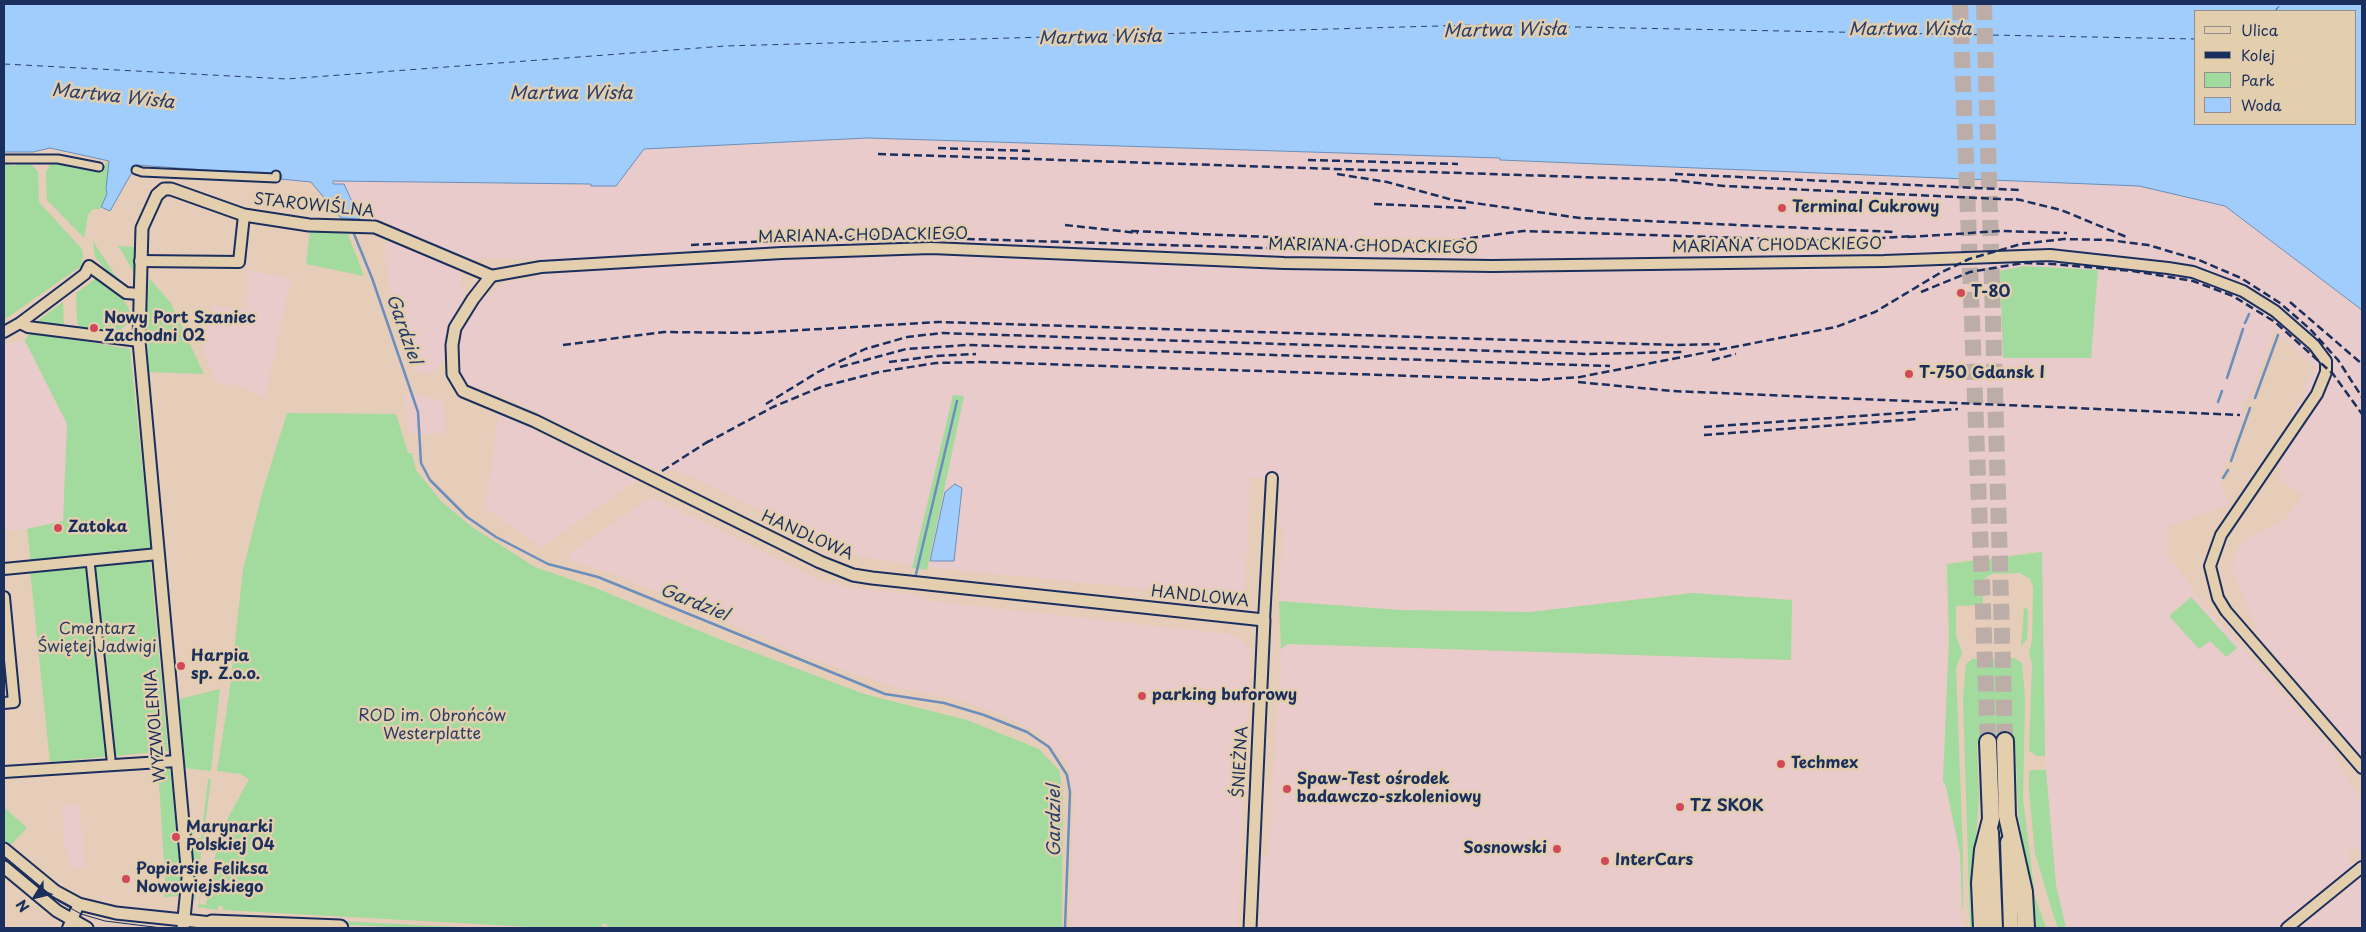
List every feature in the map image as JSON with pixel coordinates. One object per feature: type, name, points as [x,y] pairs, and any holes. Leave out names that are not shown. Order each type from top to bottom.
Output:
[{"type":"highway","points":[[1988,742],[1999,818],[2024,892],[2026,928]]},
{"type":"highway","points":[[1982,928],[1980,883],[1984,850],[1999,818],[2005,742]]},
{"type":"main road","points":[[1995,928],[1999,818]]},
{"type":"main road","points":[[1999,818],[2011,928]]},
{"type":"main road","points":[[212,926],[340,928]]},
{"type":"street","points":[[4,159],[58,159],[99,167]]},
{"type":"street","points":[[136,170],[142,172],[276,178],[276,174]]},
{"type":"street","name":"STAROWIŚLNA","points":[[139,341],[142,228],[157,194],[164,189],[171,189],[244,215],[309,225],[363,226],[387,232],[492,276]]},
{"type":"street","name":"STAROWIŚLNA","points":[[140,261],[239,262],[244,215]]},
{"type":"street","name":"MARIANA CHODACKIEGO","points":[[492,276],[504,272],[541,267],[782,253],[931,248],[1284,262],[1492,266],[1884,261],[2050,255],[2181,270],[2204,276],[2242,291],[2285,318],[2320,352],[2327,364],[2317,394],[2291,429],[2221,535],[2210,566],[2212,583],[2226,611],[2362,768]]},
{"type":"street","points":[[4,332],[20,323],[85,274],[89,266],[126,293],[139,294]]},
{"type":"street","name":"HANDLOWA","points":[[492,276],[473,299],[455,328],[452,345],[454,374],[458,385],[469,394],[535,421],[820,562],[853,575],[973,590],[1264,620]]},
{"type":"street","points":[[20,323],[28,327],[139,341]]},
{"type":"street","name":"WYZWOLENIA","points":[[139,341],[188,878],[184,924]]},
{"type":"street","name":"ŚNIEŻNA","points":[[1250,928],[1272,478]]},
{"type":"street","points":[[4,569],[158,554]]},
{"type":"street","points":[[90,561],[111,758]]},
{"type":"street","points":[[4,598],[6,637],[14,702],[4,703]]},
{"type":"street","points":[[4,772],[177,761]]},
{"type":"street","points":[[4,849],[55,891],[78,904],[116,913],[184,924],[212,926]]},
{"type":"street","points":[[4,867],[69,924],[87,928]]},
{"type":"street","points":[[2287,928],[2362,867]]},
{"type":"street","points":[[69,924],[78,904]]},
{"type":"shaded area","points":[[867,138],[1500,158],[1500,160],[2139,186],[2225,206],[2362,310],[2362,757],[2261,639],[2233,572],[2234,556],[2240,545],[2251,536],[2284,521],[2303,495],[2279,478],[2284,470],[2276,465],[2303,423],[2291,414],[2307,391],[2303,388],[2316,368],[2275,329],[2250,395],[2243,404],[2245,413],[2223,470],[2219,474],[2229,505],[2170,525],[2166,554],[2192,585],[2191,590],[2331,748],[2362,800],[2362,854],[2358,849],[2351,849],[2348,860],[2355,864],[2277,928],[2065,928],[2056,885],[2045,762],[2042,551],[1945,563],[1948,639],[1943,781],[1946,787],[1960,853],[1962,906],[1959,911],[1962,915],[1962,928],[1259,928],[1261,856],[1269,856],[1281,649],[1288,644],[1790,660],[1792,600],[1692,593],[1530,612],[1400,610],[1279,601],[1283,528],[1279,527],[1281,480],[1250,477],[1245,593],[1238,598],[916,566],[854,555],[681,472],[650,468],[515,401],[468,385],[458,368],[458,337],[468,315],[482,299],[507,282],[539,278],[540,259],[469,258],[449,253],[390,225],[386,220],[360,219],[348,191],[344,187],[333,184],[333,181],[345,181],[591,185],[644,149]]},
{"type":"shaded area","points":[[386,237],[462,273],[460,285],[466,296],[448,329],[445,359],[438,368],[431,372],[417,374],[391,292],[385,259]]},
{"type":"shaded area","points":[[245,270],[291,278],[265,397],[237,385],[217,383],[203,350],[213,306],[246,309],[249,282]]},
{"type":"shaded area","points":[[25,341],[67,424],[63,521],[27,529],[4,531],[4,344]]},
{"type":"shaded area","points":[[407,393],[444,401],[445,432],[426,435],[408,433],[408,411],[403,394]]},
{"type":"shaded area","points":[[499,413],[637,480],[542,547],[485,508]]},
{"type":"shaded area","points":[[651,497],[822,581],[853,588],[914,594],[930,601],[1228,634],[1242,640],[1250,649],[1237,928],[1070,927],[1074,795],[1068,767],[1064,759],[1038,733],[1000,714],[955,699],[897,688],[816,661],[619,576],[569,560],[570,553]]},
{"type":"shaded area","points":[[79,804],[85,868],[73,869],[65,846],[62,806]]},
{"type":"shaded area","points":[[2362,876],[2362,928],[2299,928]]},
{"type":"green space","points":[[55,162],[98,171],[99,164],[105,165],[106,162],[109,162],[107,195],[100,209],[93,209],[88,215],[84,238],[47,200],[46,172],[50,164]]},
{"type":"green space","points":[[29,163],[38,171],[39,202],[82,249],[83,256],[81,266],[4,320],[4,164],[15,166]]},
{"type":"green space","points":[[310,231],[348,234],[364,276],[306,264]]},
{"type":"green space","points":[[93,240],[121,284],[112,277],[95,257]]},
{"type":"green space","points":[[118,246],[136,247],[135,275],[121,250]]},
{"type":"green space","points":[[2024,266],[2098,270],[2091,358],[2003,358],[2000,271]]},
{"type":"green space","points":[[98,277],[114,286],[128,307],[130,313],[128,323],[117,333],[108,334],[108,330],[80,327],[77,324],[76,293]]},
{"type":"green space","points":[[149,278],[170,302],[204,374],[149,372],[146,321]]},
{"type":"green space","points":[[63,302],[64,327],[35,323]]},
{"type":"green space","points":[[30,332],[130,349],[151,552],[31,564],[27,529],[63,521],[67,424],[25,341]]},
{"type":"green space","points":[[953,395],[964,396],[927,570],[912,568]]},
{"type":"green space","name":"ROD im. Obrońców Westerplatte","points":[[287,413],[396,414],[408,453],[412,453],[416,470],[441,501],[472,527],[535,567],[593,587],[724,641],[864,694],[967,720],[1039,749],[1059,770],[1063,792],[1062,928],[607,928],[607,924],[602,924],[602,928],[549,928],[223,910],[223,906],[218,906],[218,910],[198,907],[202,884],[199,904],[206,905],[216,852],[227,820],[249,779],[240,774],[217,771],[229,695],[243,570],[263,490]]},
{"type":"green space","points":[[2042,552],[2045,756],[2037,756],[2029,751],[2032,664],[2029,653],[2032,641],[2033,587],[2030,579],[2020,573],[1992,574],[1985,578],[1983,605],[1956,606],[1956,635],[1962,653],[1956,668],[1963,853],[1963,906],[1960,909],[1962,906],[1960,853],[1946,787],[1943,781],[1949,638],[1947,564]]},
{"type":"green space","name":"Cmentarz Świętej Jadwigi","points":[[150,559],[168,751],[50,762],[30,570]]},
{"type":"green space","points":[[1692,593],[1792,600],[1791,660],[1288,644],[1281,649],[1279,601],[1400,610],[1530,612]]},
{"type":"green space","points":[[2191,597],[2237,648],[2226,657],[2210,641],[2199,649],[2169,616]]},
{"type":"green space","points":[[2024,607],[2028,610],[2027,639],[2021,647]]},
{"type":"green space","points":[[2014,658],[2022,663],[2025,698],[2023,799],[2034,888],[2032,889],[2046,928],[2031,928],[2028,879],[2018,812],[2015,741],[1977,743],[1979,797],[1974,866],[1975,928],[1970,928],[1963,698],[1966,664],[1972,659]]},
{"type":"green space","points":[[220,689],[211,771],[183,768],[176,700]]},
{"type":"green space","points":[[158,766],[168,766],[170,768],[179,861],[176,863],[164,864]]},
{"type":"green space","points":[[2032,770],[2046,770],[2056,885],[2066,928],[2058,928],[2035,853],[2029,790],[2029,772]]},
{"type":"green space","points":[[211,778],[194,903],[194,882],[188,830],[192,827],[194,838],[201,838],[208,780]]},
{"type":"green space","points":[[4,807],[27,828],[11,845],[4,840]]},
{"type":"green space","points":[[164,868],[180,869],[182,896],[164,897],[164,894],[171,893],[170,886],[166,886]]},
{"type":"green space","points":[[223,915],[476,928],[411,928],[228,919]]},
{"type":"water","name":"Martwa Wisła","points":[[4,4],[2362,4],[2362,310],[2225,206],[2139,186],[1500,160],[1500,158],[867,138],[644,149],[616,186],[591,186],[591,184],[333,181],[333,184],[344,184],[360,219],[341,218],[311,182],[281,179],[282,175],[136,165],[110,211],[101,207],[107,194],[109,161],[50,148],[33,152],[4,152]]},
{"type":"water","points":[[955,484],[962,488],[954,561],[930,561],[945,492]]},
{"type":"waterway","name":"Gardziel","points":[[352,229],[372,278],[418,412],[421,463],[430,480],[467,517],[496,537],[548,564],[598,577],[885,694],[944,703],[984,715],[1027,732],[1049,747],[1067,775],[1070,792],[1065,928]]},
{"type":"waterway","points":[[2245,323],[2249,314]]},
{"type":"waterway","points":[[2227,378],[2243,329]]},
{"type":"waterway","points":[[2255,398],[2278,335]]},
{"type":"waterway","points":[[2218,402],[2222,391]]},
{"type":"waterway","points":[[916,574],[957,401]]},
{"type":"waterway","points":[[2231,461],[2250,408]]},
{"type":"waterway","points":[[2223,478],[2228,470]]},
{"type":"ferry route","points":[[2276,10],[2281,4]]},
{"type":"ferry route","points":[[4,64],[287,79],[725,46],[1474,25],[2194,39]]},
{"type":"tunnel","points":[[1960,4],[1988,742]]},
{"type":"tunnel","points":[[1984,4],[2005,741]]},
{"type":"tram line","points":[[4,856],[58,901],[81,914],[105,921],[162,928]]},
{"type":"railway","points":[[938,148],[1031,151]]},
{"type":"railway","points":[[878,154],[1673,180],[1724,186],[2022,200]]},
{"type":"railway","points":[[1308,160],[1458,164]]},
{"type":"railway","points":[[1337,174],[1387,182],[1453,200],[1580,218],[1895,232]]},
{"type":"railway","points":[[1675,174],[2020,190]]},
{"type":"railway","points":[[2016,199],[2061,210],[2129,238]]},
{"type":"railway","points":[[1374,204],[1467,208]]},
{"type":"railway","points":[[1065,225],[1138,233]]},
{"type":"railway","points":[[1131,231],[1338,240]]},
{"type":"railway","points":[[691,245],[869,236],[1298,249],[1441,242],[1523,231],[1839,241],[1913,236]]},
{"type":"railway","points":[[1908,237],[2001,231],[2067,233]]},
{"type":"railway","points":[[706,443],[773,407],[821,387],[879,372],[936,363],[981,362],[1537,380],[1580,377],[1836,327],[1875,312],[1940,273],[1969,259],[2021,244],[2064,239],[2109,240],[2148,245],[2199,260],[2241,278],[2280,303],[2310,329],[2338,360],[2362,397]]},
{"type":"railway","points":[[1921,292],[1970,272],[2023,263],[2133,271],[2193,281],[2233,296],[2275,322],[2333,374],[2362,414]]},
{"type":"railway","points":[[2290,302],[2362,364]]},
{"type":"railway","points":[[563,345],[664,332],[753,333],[938,322],[1675,345],[1720,344]]},
{"type":"railway","points":[[766,404],[818,372],[865,349],[907,337],[942,333],[1589,354],[1682,352]]},
{"type":"railway","points":[[840,367],[906,349],[967,345],[1610,366]]},
{"type":"railway","points":[[889,362],[935,356],[976,354]]},
{"type":"railway","points":[[1712,360],[1736,354]]},
{"type":"railway","points":[[1578,382],[1672,391],[2240,415]]},
{"type":"railway","points":[[1704,427],[1958,409]]},
{"type":"railway","points":[[1704,435],[1917,419]]},
{"type":"railway","points":[[662,471],[712,439]]},
{"type":"place","name":"Terminal Cukrowy","points":[[1782,208]]},
{"type":"place","name":"T-80","points":[[1961,293]]},
{"type":"place","name":"Nowy Port Szaniec Zachodni 02","points":[[94,328]]},
{"type":"place","name":"T-750 Gdansk I","points":[[1909,374]]},
{"type":"place","name":"Zatoka","points":[[58,528]]},
{"type":"place","name":"Harpia sp. Z.o.o.","points":[[181,666]]},
{"type":"place","name":"parking buforowy","points":[[1142,696]]},
{"type":"place","name":"Techmex","points":[[1781,764]]},
{"type":"place","name":"Spaw-Test ośrodek badawczo-szkoleniowy","points":[[1287,789]]},
{"type":"place","name":"TZ SKOK","points":[[1680,807]]},
{"type":"place","name":"Marynarki Polskiej 04","points":[[176,837]]},
{"type":"place","name":"Sosnowski","points":[[1557,849]]},
{"type":"place","name":"InterCars","points":[[1605,861]]},
{"type":"place","name":"Popiersie Feliksa Nowowiejskiego","points":[[126,879]]}]
